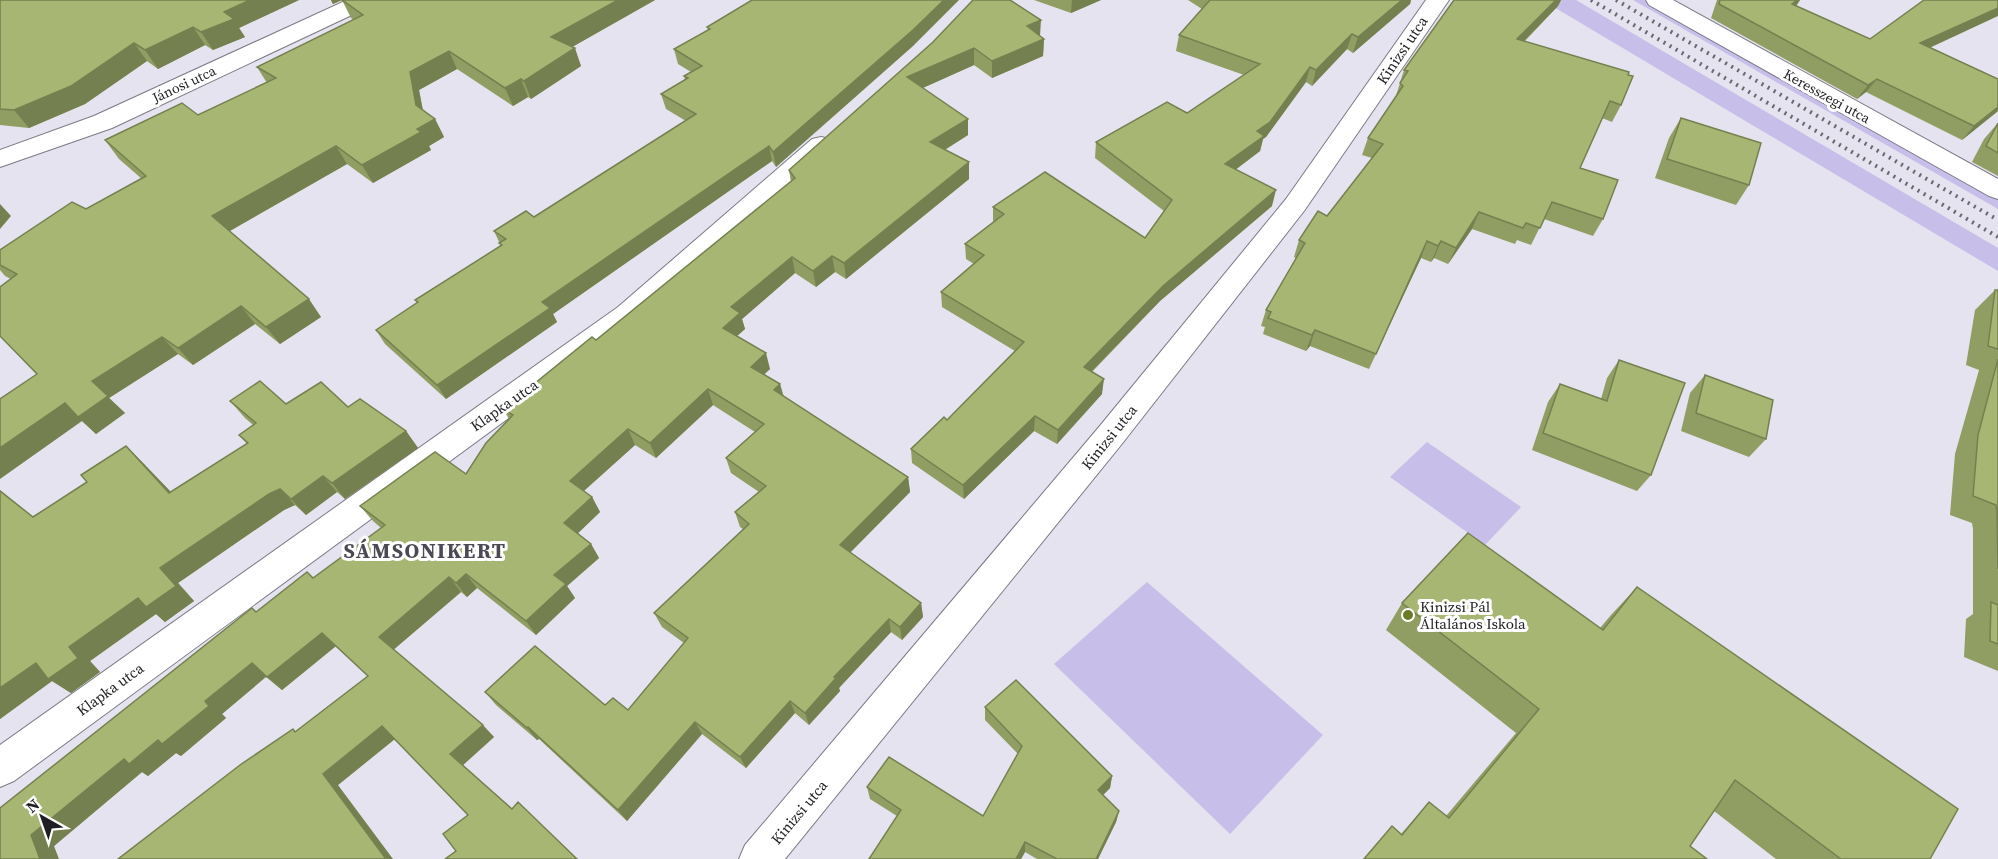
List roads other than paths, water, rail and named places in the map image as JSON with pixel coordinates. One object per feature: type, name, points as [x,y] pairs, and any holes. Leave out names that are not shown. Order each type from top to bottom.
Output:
[{"type":"street","name":"Jánosi utca","points":[[0,159],[103,122],[365,0]]},
{"type":"street","name":"Kinizsi utca","points":[[759,859],[1110,436],[1295,205],[1423,18],[1438,0]]},
{"type":"street","name":"Keresszegi utca","points":[[1657,0],[1998,190]]},
{"type":"street","name":"Klapka utca","points":[[0,768],[627,315],[666,284],[838,129]]},
{"type":"railway","points":[[1591,0],[1998,237]]},
{"type":"railway","points":[[1616,0],[1998,220]]},
{"type":"place","name":"Kinizsi Pál Általános Iskola","points":[[1408,615]]},
{"type":"district","name":"SÁMSONIKERT","points":[[425,550]]}]
